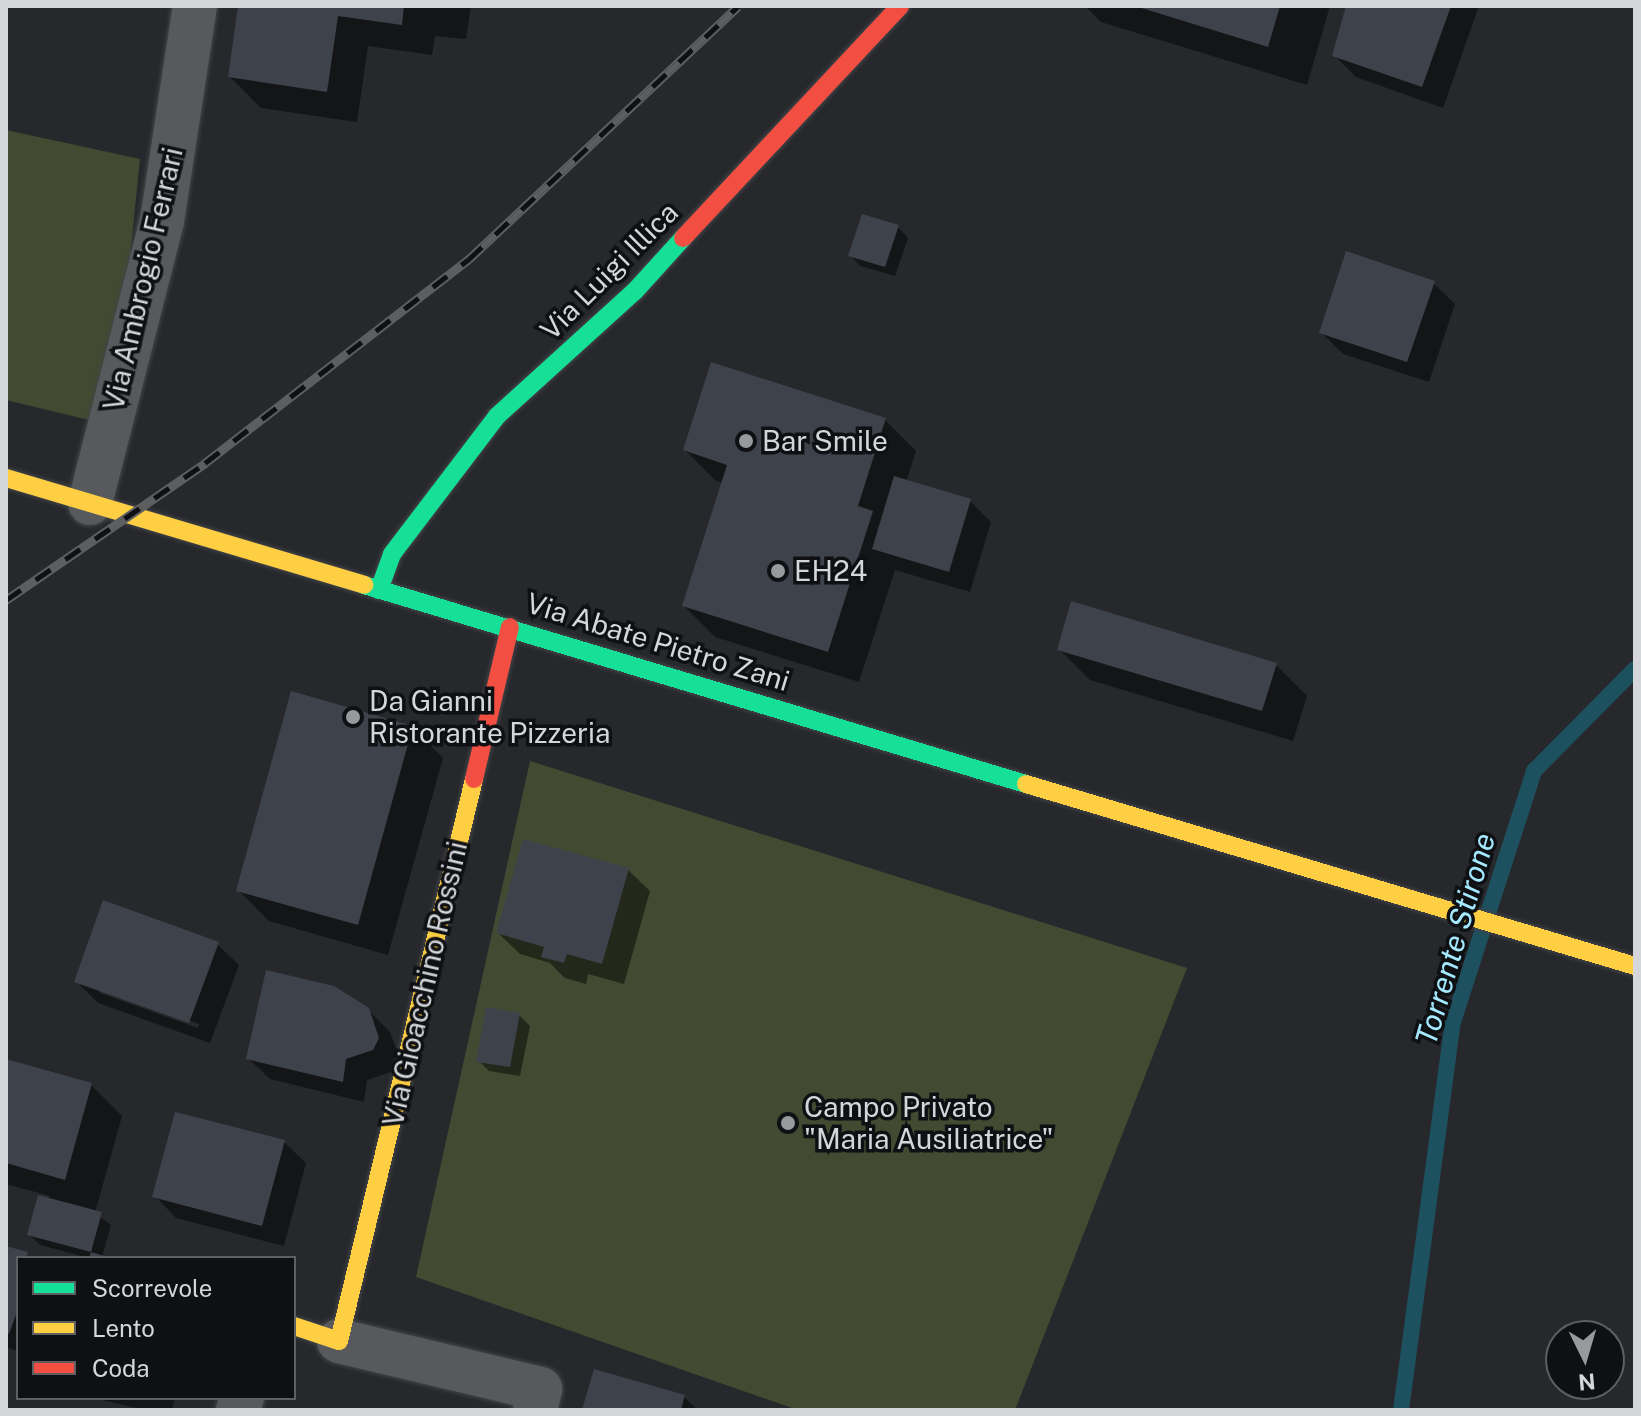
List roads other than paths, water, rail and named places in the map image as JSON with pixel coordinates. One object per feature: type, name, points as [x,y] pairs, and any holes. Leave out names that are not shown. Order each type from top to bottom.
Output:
[{"type":"main road","name":"Via Luigi Illica","points":[[379,590],[392,554],[497,416],[635,291],[798,112],[900,6]]},
{"type":"main road","name":"Via Abate Pietro Zani","points":[[6,478],[1294,861],[1635,966]]},
{"type":"main road","name":"Via Gioacchino Rossini","points":[[339,1341],[510,627]]},
{"type":"main road","points":[[296,1327],[339,1341]]},
{"type":"street","name":"Via Ambrogio Ferrari","points":[[90,503],[162,221],[195,6]]},
{"type":"street","points":[[339,1341],[540,1389],[535,1410]]},
{"type":"waterway","name":"Torrente Stirone","points":[[1401,1410],[1453,1022],[1534,771],[1635,669]]},
{"type":"railway","points":[[6,600],[205,463],[469,259],[738,6]]},
{"type":"place","name":"Bar Smile","points":[[746,441]]},
{"type":"place","name":"EH24","points":[[778,571]]},
{"type":"place","name":"Da Gianni Ristorante Pizzeria","points":[[353,717]]},
{"type":"place","name":"Campo Privato \"Maria Ausiliatrice\"","points":[[788,1123]]}]
